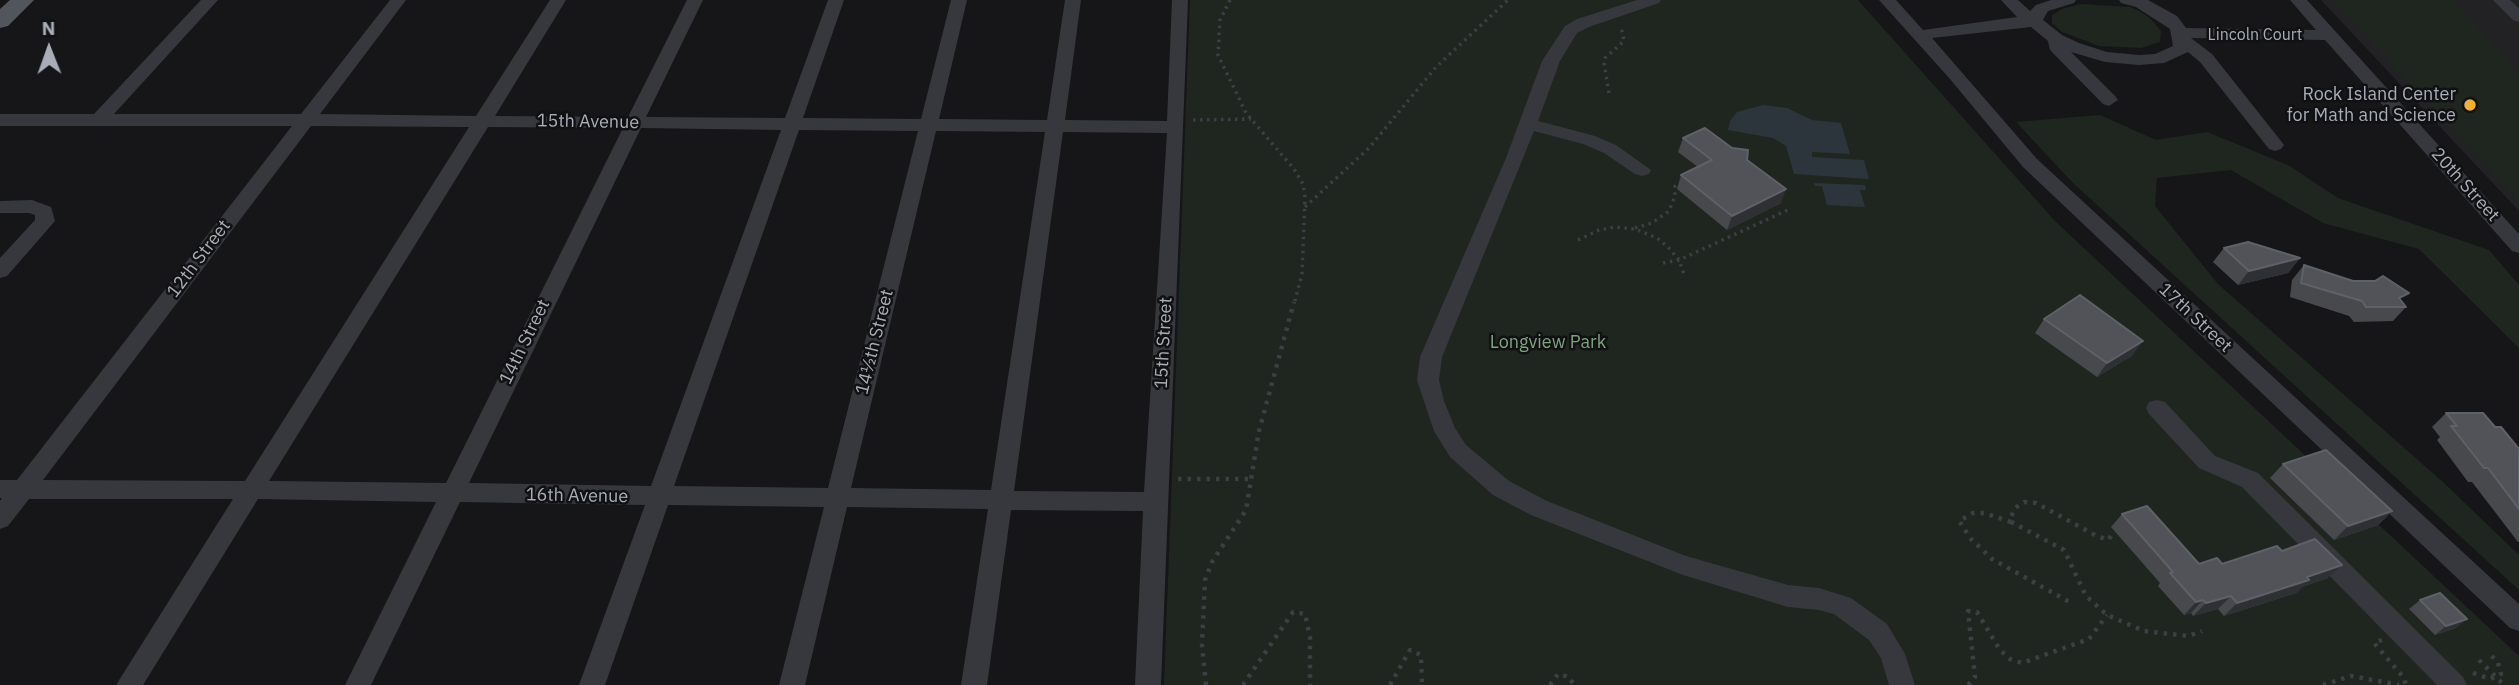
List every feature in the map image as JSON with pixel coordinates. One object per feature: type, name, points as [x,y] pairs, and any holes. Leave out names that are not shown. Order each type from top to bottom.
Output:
[{"type":"main road","points":[[0,21],[23,0]]},
{"type":"street","points":[[98,121],[209,0]]},
{"type":"street","name":"12th Street","points":[[0,519],[11,489],[398,0]]},
{"type":"street","points":[[129,685],[558,0]]},
{"type":"street","name":"14th Street","points":[[358,685],[695,0]]},
{"type":"street","points":[[592,685],[836,0]]},
{"type":"street","name":"14½th Street","points":[[792,685],[959,0]]},
{"type":"street","points":[[974,685],[1057,126],[1073,0]]},
{"type":"street","name":"15th Street","points":[[1148,685],[1177,123],[1180,0]]},
{"type":"street","points":[[1653,0],[1583,23],[1571,30],[1551,61],[1528,124],[1431,357],[1428,380],[1433,401],[1445,431],[1458,450],[1501,488],[1539,508],[1628,545],[1752,586],[1842,606],[1878,632],[1892,654],[1902,685]]},
{"type":"street","name":"17th Street","points":[[1887,0],[2030,163],[2519,620]]},
{"type":"street","name":"Lincoln Court","points":[[2009,0],[2056,39],[2105,57],[2158,60],[2182,48],[2181,36],[2330,35]]},
{"type":"street","points":[[1920,36],[2013,22],[2033,22],[2035,15],[2042,8],[2068,0]]},
{"type":"street","points":[[2127,0],[2150,4],[2171,20],[2181,36],[2206,58],[2275,145]]},
{"type":"street","name":"20th Street","points":[[2298,0],[2519,246]]},
{"type":"street","points":[[2501,0],[2519,17]]},
{"type":"street","points":[[2056,39],[2056,46],[2109,100]]},
{"type":"street","name":"15th Avenue","points":[[0,120],[1057,126],[1177,123]]},
{"type":"street","points":[[1528,124],[1589,140],[1610,149],[1642,170]]},
{"type":"street","points":[[0,206],[32,206],[44,212],[45,221],[0,271]]},
{"type":"street","points":[[2157,408],[2207,462],[2250,480],[2454,685]]},
{"type":"street","name":"16th Avenue","points":[[11,489],[251,489],[1002,500],[1156,491]]},
{"type":"path","points":[[1206,685],[1202,645],[1205,580],[1212,562],[1246,510],[1259,431],[1302,274],[1305,207],[1303,184],[1294,169],[1251,118],[1218,55],[1220,20],[1230,0]]},
{"type":"path","points":[[1305,207],[1369,148],[1436,67],[1508,0]]},
{"type":"path","points":[[1609,93],[1605,58],[1624,41],[1615,12]]},
{"type":"path","points":[[1177,123],[1251,118]]},
{"type":"path","points":[[1578,240],[1599,230],[1630,229],[1652,223],[1669,211],[1675,196],[1675,186],[1685,178]]},
{"type":"path","points":[[1663,263],[1679,260],[1790,209]]},
{"type":"path","points":[[1630,229],[1657,238],[1679,260],[1685,274]]},
{"type":"path","points":[[1156,491],[1251,479]]},
{"type":"path","points":[[2011,522],[2015,508],[2024,502],[2036,503],[2095,535],[2108,540],[2111,536]]},
{"type":"path","points":[[2073,604],[1992,559],[1971,539],[1959,521],[1973,513],[1994,514],[2064,550],[2086,596],[2107,615],[2144,631],[2188,635],[2202,631]]},
{"type":"path","points":[[1968,685],[1975,677],[1968,611],[1977,612],[2000,650],[2010,659],[2022,663],[2089,639],[2107,615]]},
{"type":"path","points":[[1243,685],[1293,612],[1304,614],[1310,637],[1310,685]]},
{"type":"path","points":[[1390,685],[1410,650],[1421,655],[1422,685]]},
{"type":"path","points":[[2479,660],[2504,685]]},
{"type":"path","points":[[1550,685],[1558,674],[1569,677],[1574,685]]},
{"type":"path","points":[[2323,685],[2351,676],[2399,685]]},
{"type":"shaded area","name":"Rock Island Center for Math and Science","points":[[2321,0],[2519,0],[2519,211]]},
{"type":"shaded area","points":[[1763,105],[1787,108],[1812,120],[1841,123],[1850,154],[1812,152],[1812,157],[1864,160],[1869,179],[1794,174],[1786,146],[1773,138],[1728,130],[1730,121],[1737,112]]},
{"type":"shaded area","points":[[1814,183],[1865,185],[1866,190],[1860,190],[1865,207],[1827,205],[1822,186],[1815,186]]},
{"type":"green space","name":"Longview Park","points":[[1190,0],[1858,0],[2055,221],[2519,656],[2519,685],[1164,685]]},
{"type":"green space","name":"Rock Island Center for Math and Science","points":[[2332,0],[2454,0],[2519,73],[2519,200]]},
{"type":"green space","points":[[2080,4],[2130,7],[2139,11],[2150,18],[2161,31],[2160,42],[2141,48],[2099,46],[2062,32],[2052,23],[2052,15]]},
{"type":"green space","points":[[2100,115],[2156,140],[2207,132],[2288,165],[2338,198],[2489,250],[2519,285],[2519,348],[2419,249],[2323,223],[2231,170],[2157,178],[2155,206],[2218,284],[2443,482],[2519,555],[2519,590],[2073,183],[2016,122]]},
{"type":"building","points":[[1705,128],[1732,148],[1748,150],[1747,160],[1786,189],[1732,216],[1681,175],[1712,160],[1683,138]]},
{"type":"building","points":[[2248,242],[2300,258],[2249,271],[2224,248]]},
{"type":"building","points":[[2304,265],[2353,281],[2375,281],[2383,276],[2409,293],[2399,298],[2406,307],[2366,307],[2362,301],[2301,283]]},
{"type":"building","points":[[2080,295],[2143,341],[2107,363],[2044,319]]},
{"type":"building","points":[[2446,413],[2483,413],[2495,427],[2501,427],[2519,449],[2519,509],[2451,426],[2457,426]]},
{"type":"building","points":[[2326,450],[2392,511],[2348,526],[2283,464]]},
{"type":"building","points":[[2147,506],[2199,564],[2217,558],[2222,564],[2277,546],[2282,551],[2315,539],[2342,565],[2307,577],[2309,580],[2237,603],[2231,596],[2206,603],[2203,600],[2196,602],[2122,514]]},
{"type":"building","points":[[2440,593],[2467,619],[2446,626],[2420,600]]},
{"type":"place","name":"Rock Island Center for Math and Science","points":[[2470,105]]}]
